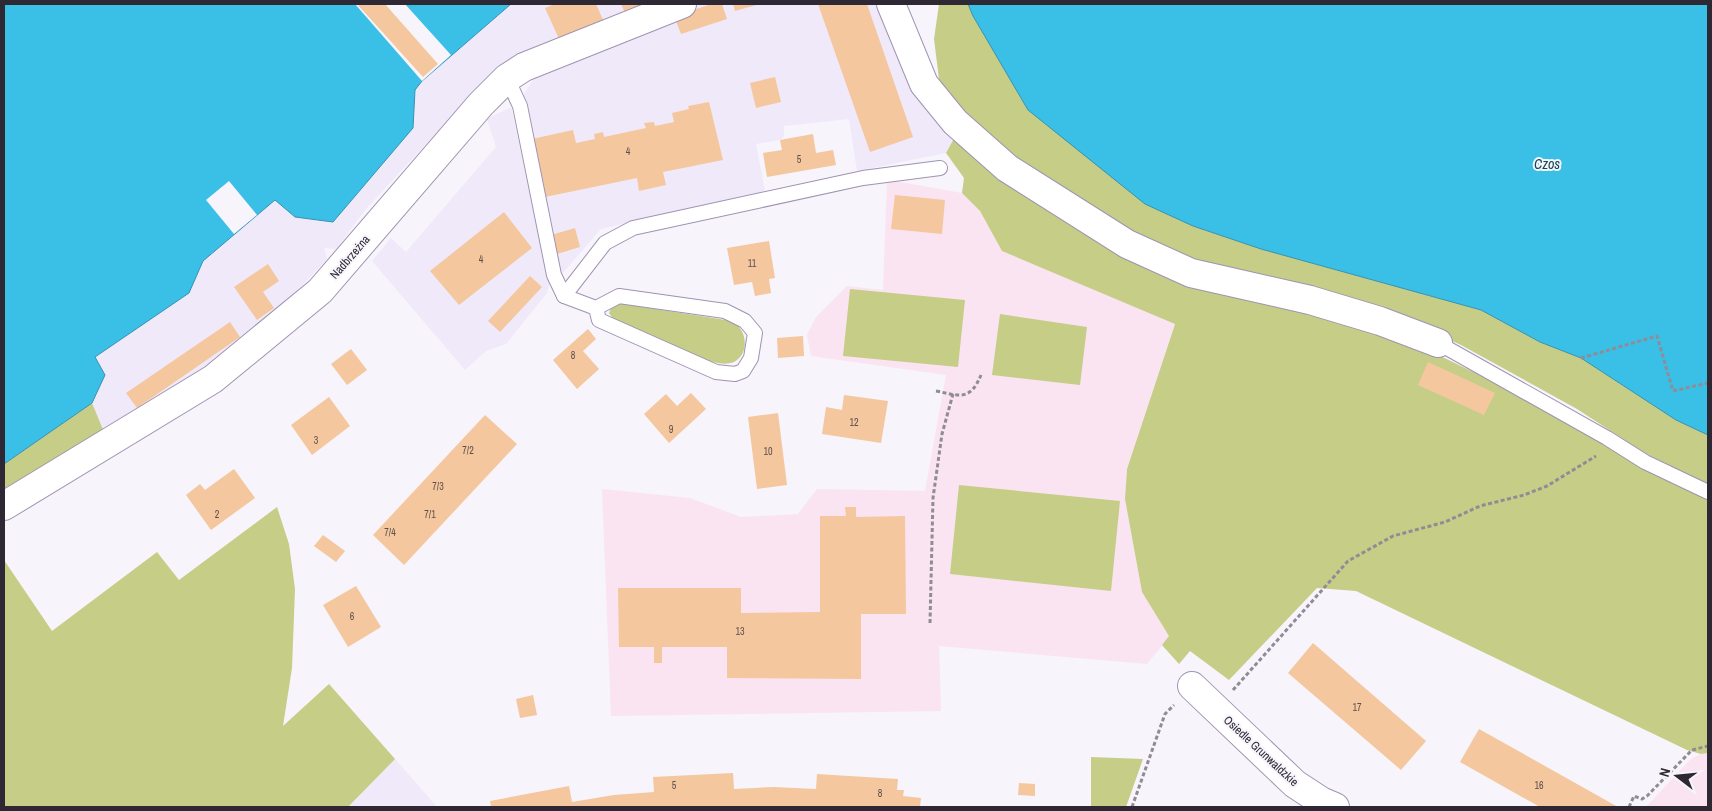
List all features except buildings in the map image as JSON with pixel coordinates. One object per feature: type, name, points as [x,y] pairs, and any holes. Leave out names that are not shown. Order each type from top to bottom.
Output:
[{"type":"street","name":"Nadbrzeżna","points":[[4,506],[213,380],[320,291],[481,104],[506,78],[524,67],[682,4]]},
{"type":"street","points":[[891,4],[924,84],[955,122],[1007,168],[1127,244],[1191,273],[1310,300],[1380,321],[1438,343]]},
{"type":"street","name":"Osiedle Grunwaldzkie","points":[[1192,686],[1295,784],[1321,801],[1335,807]]},
{"type":"lane","points":[[506,78],[520,106],[554,275],[564,296],[596,308],[619,296],[725,311],[745,321],[755,332],[751,358],[743,371],[735,374],[716,372],[600,320],[596,308]]},
{"type":"lane","points":[[564,296],[605,243],[633,228],[863,178],[940,168]]},
{"type":"lane","points":[[1438,343],[1607,438],[1645,462],[1708,492]]},
{"type":"path","points":[[1581,358],[1657,336],[1673,391],[1708,383]]},
{"type":"path","points":[[936,390],[961,396],[971,392],[981,375]]},
{"type":"path","points":[[930,623],[933,498],[942,434],[954,394]]},
{"type":"path","points":[[1238,683],[1348,560],[1393,536],[1445,522],[1480,506],[1524,495],[1546,486],[1596,456],[1607,438]]},
{"type":"path","points":[[1132,807],[1165,714],[1192,686]]},
{"type":"path","points":[[1629,807],[1634,796],[1642,799],[1647,796],[1692,750],[1708,746]]},
{"type":"shaded area","points":[[511,4],[647,4],[480,86],[366,209],[336,249],[324,248],[327,259],[280,309],[188,381],[104,432],[92,403],[105,375],[95,357],[188,293],[203,261],[275,200],[295,217],[413,128],[415,90],[422,81]]},
{"type":"shaded area","points":[[698,4],[880,4],[957,133],[946,153],[857,171],[849,119],[784,126],[784,136],[780,140],[756,144],[765,191],[601,229],[561,275],[522,98],[538,71]]},
{"type":"shaded area","points":[[511,107],[550,283],[547,293],[506,344],[486,351],[465,370],[372,261],[391,238],[406,252],[496,147],[487,119]]},
{"type":"shaded area","points":[[887,181],[962,193],[980,211],[1002,251],[1175,323],[1127,469],[1125,499],[1142,592],[1170,636],[1147,664],[939,646],[941,711],[611,716],[602,489],[690,498],[741,517],[798,514],[817,489],[925,491],[946,375],[811,356],[807,335],[816,317],[847,286],[883,290]]},
{"type":"shaded area","points":[[1708,753],[1708,807],[1646,807],[1691,759]]},
{"type":"shaded area","points":[[395,759],[437,807],[348,807]]},
{"type":"green space","points":[[939,4],[968,4],[973,16],[1028,110],[1193,226],[1261,249],[1481,310],[1540,342],[1581,358],[1676,420],[1708,435],[1708,485],[1643,452],[1577,409],[1461,345],[1392,314],[1178,258],[1116,227],[1005,152],[947,97],[939,79],[934,39]]},
{"type":"green space","points":[[957,133],[1082,229],[1397,335],[1521,395],[1643,468],[1708,500],[1708,753],[1701,754],[1687,750],[1356,591],[1317,588],[1229,680],[1190,651],[1179,664],[1162,645],[1169,636],[1142,592],[1125,499],[1127,469],[1175,324],[1002,251],[980,211],[962,193],[964,178],[946,153]]},
{"type":"green space","points":[[850,289],[965,300],[958,367],[843,356]]},
{"type":"green space","points":[[617,303],[726,320],[741,329],[745,339],[744,350],[739,359],[726,364],[703,359],[614,320],[609,313],[611,308]]},
{"type":"green space","points":[[1000,314],[1087,327],[1080,385],[992,375]]},
{"type":"green space","points":[[92,403],[104,432],[4,494],[4,464]]},
{"type":"green space","points":[[959,485],[1120,501],[1111,591],[950,574]]},
{"type":"green space","points":[[277,507],[289,544],[295,589],[292,668],[283,726],[329,684],[395,759],[348,807],[4,807],[4,560],[52,631],[157,552],[179,580]]},
{"type":"green space","points":[[1091,757],[1143,759],[1126,807],[1091,807]]},
{"type":"water","points":[[4,4],[511,4],[422,81],[415,90],[413,128],[333,222],[295,217],[275,200],[203,261],[189,293],[95,357],[105,375],[92,403],[4,464]]},
{"type":"water","name":"Czos","points":[[968,4],[1708,4],[1708,435],[1676,420],[1581,358],[1540,342],[1481,310],[1261,249],[1193,226],[1145,204],[1028,110],[973,16]]},
{"type":"pier","points":[[355,4],[405,4],[451,55],[422,81]]},
{"type":"pier","points":[[229,181],[257,215],[234,234],[206,200]]}]
